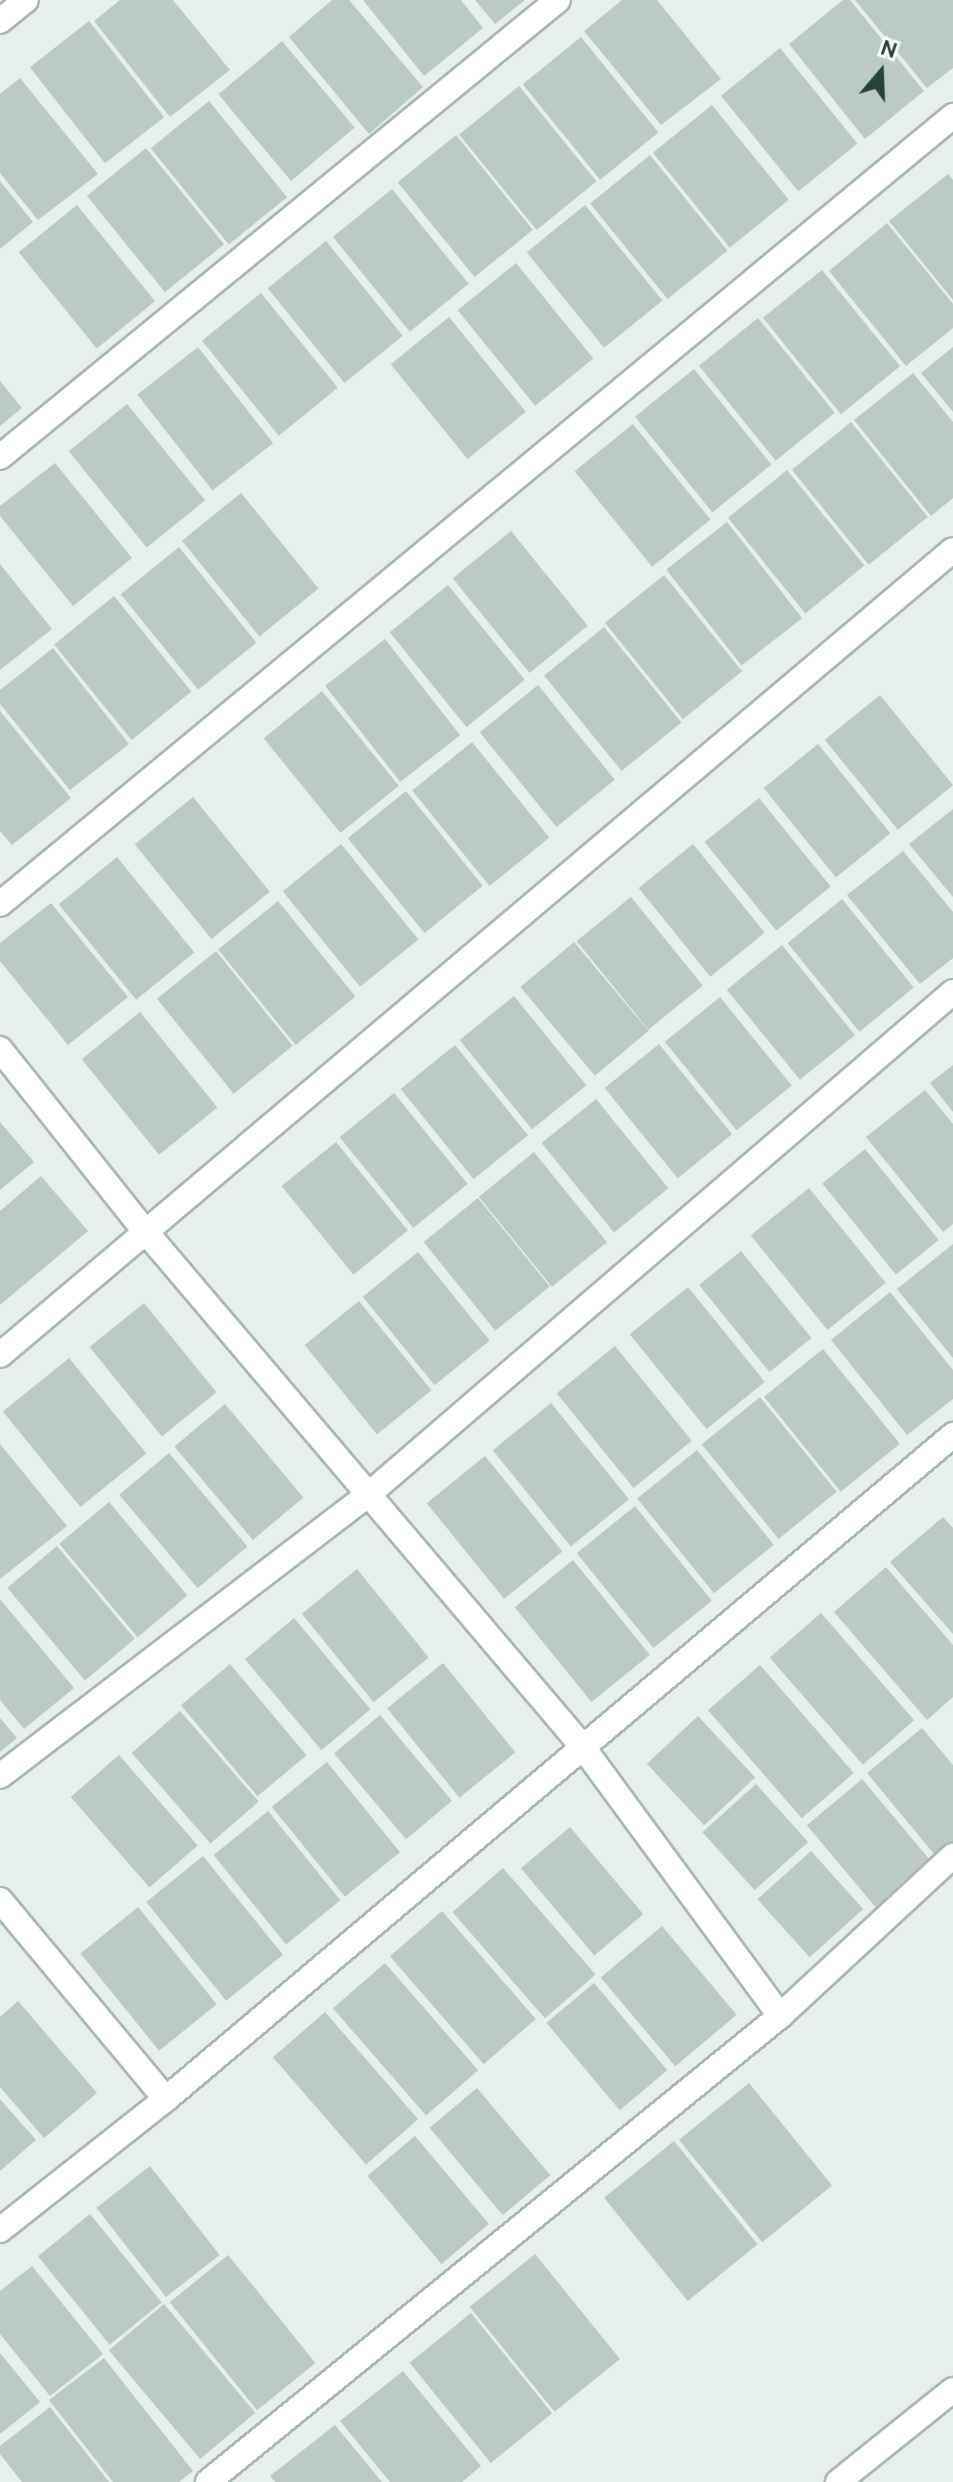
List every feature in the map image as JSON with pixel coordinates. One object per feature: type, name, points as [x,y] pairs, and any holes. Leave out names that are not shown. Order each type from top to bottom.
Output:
[{"type":"street","points":[[0,21],[26,0]]},
{"type":"street","points":[[0,457],[558,0]]},
{"type":"street","points":[[0,904],[953,116]]},
{"type":"street","points":[[0,1355],[953,550]]},
{"type":"street","points":[[0,1776],[369,1494],[953,992]]},
{"type":"street","points":[[0,1049],[145,1231],[582,1746],[780,2016]]},
{"type":"street","points":[[0,2230],[166,2099],[953,1435]]},
{"type":"street","points":[[208,2482],[780,2016],[953,1856]]},
{"type":"street","points":[[0,1900],[166,2099]]},
{"type":"street","points":[[838,2482],[953,2390]]},
{"type":"building","points":[[120,0],[173,0],[230,70],[170,117],[94,21]]},
{"type":"building","points":[[332,0],[349,0],[423,87],[369,134],[289,37]]},
{"type":"building","points":[[363,0],[461,0],[483,28],[424,76]]},
{"type":"building","points":[[475,0],[525,0],[495,24]]},
{"type":"building","points":[[622,0],[657,0],[721,79],[661,125],[584,31]]},
{"type":"building","points":[[843,0],[850,0],[924,91],[865,139],[789,44]]},
{"type":"building","points":[[855,0],[953,0],[953,68],[927,88]]},
{"type":"building","points":[[89,21],[164,117],[105,163],[30,67]]},
{"type":"building","points":[[581,37],[658,133],[600,180],[523,84]]},
{"type":"building","points":[[282,41],[355,128],[291,181],[218,94]]},
{"type":"building","points":[[780,48],[857,144],[798,191],[721,96]]},
{"type":"building","points":[[20,78],[98,174],[38,220],[0,173],[0,94]]},
{"type":"building","points":[[519,86],[596,182],[537,230],[459,134]]},
{"type":"building","points":[[209,101],[287,197],[229,245],[151,148]]},
{"type":"building","points":[[712,105],[789,200],[730,248],[653,153]]},
{"type":"building","points":[[456,135],[533,230],[474,277],[398,182]]},
{"type":"building","points":[[146,148],[224,244],[165,292],[87,196]]},
{"type":"building","points":[[650,155],[727,251],[668,299],[590,203]]},
{"type":"building","points":[[948,174],[953,180],[953,300],[889,221]]},
{"type":"building","points":[[0,181],[33,222],[0,249]]},
{"type":"building","points":[[392,189],[469,284],[410,332],[333,237]]},
{"type":"building","points":[[77,205],[155,301],[97,349],[19,252]]},
{"type":"building","points":[[585,205],[662,301],[604,348],[527,252]]},
{"type":"building","points":[[887,223],[953,304],[953,328],[906,366],[829,271]]},
{"type":"building","points":[[326,241],[403,336],[344,383],[268,288]]},
{"type":"building","points":[[516,263],[593,359],[535,406],[458,310]]},
{"type":"building","points":[[822,270],[900,366],[841,414],[763,318]]},
{"type":"building","points":[[261,293],[338,388],[279,436],[202,341]]},
{"type":"building","points":[[449,317],[526,412],[467,459],[391,364]]},
{"type":"building","points":[[758,318],[835,413],[776,461],[699,366]]},
{"type":"building","points":[[198,347],[273,443],[212,491],[137,394]]},
{"type":"building","points":[[953,347],[953,412],[921,373]]},
{"type":"building","points":[[694,369],[771,465],[712,512],[635,417]]},
{"type":"building","points":[[913,373],[953,422],[953,498],[931,516],[854,420]]},
{"type":"building","points":[[0,381],[22,408],[0,426]]},
{"type":"building","points":[[127,404],[205,500],[147,548],[69,451]]},
{"type":"building","points":[[851,422],[928,517],[869,565],[792,470]]},
{"type":"building","points":[[633,424],[710,520],[652,567],[575,471]]},
{"type":"building","points":[[55,463],[132,558],[73,606],[0,516],[0,506]]},
{"type":"building","points":[[787,470],[864,566],[805,613],[728,518]]},
{"type":"building","points":[[241,493],[318,589],[259,636],[182,541]]},
{"type":"building","points":[[727,522],[802,618],[741,666],[666,569]]},
{"type":"building","points":[[511,531],[588,626],[529,673],[453,578]]},
{"type":"building","points":[[179,547],[256,643],[198,690],[121,594]]},
{"type":"building","points":[[0,564],[52,629],[0,670]]},
{"type":"building","points":[[664,575],[742,671],[683,719],[605,623]]},
{"type":"building","points":[[448,585],[525,680],[466,727],[390,632]]},
{"type":"building","points":[[114,596],[191,692],[132,740],[54,644]]},
{"type":"building","points":[[604,627],[681,723],[622,771],[544,675]]},
{"type":"building","points":[[385,639],[460,735],[400,782],[325,686]]},
{"type":"building","points":[[53,648],[129,744],[70,790],[0,704],[0,690]]},
{"type":"building","points":[[538,685],[615,780],[556,827],[480,732]]},
{"type":"building","points":[[322,691],[399,786],[340,833],[264,738]]},
{"type":"building","points":[[880,695],[953,785],[898,830],[825,740]]},
{"type":"building","points":[[0,711],[71,798],[12,845],[0,831]]},
{"type":"building","points":[[472,742],[549,838],[490,886],[412,790]]},
{"type":"building","points":[[818,744],[890,833],[836,877],[764,788]]},
{"type":"building","points":[[406,791],[483,886],[424,933],[348,838]]},
{"type":"building","points":[[193,797],[270,892],[211,939],[135,844]]},
{"type":"building","points":[[759,798],[831,887],[776,931],[705,842]]},
{"type":"building","points":[[953,809],[953,897],[909,844]]},
{"type":"building","points":[[341,844],[418,940],[360,987],[283,891]]},
{"type":"building","points":[[693,844],[765,933],[710,977],[639,888]]},
{"type":"building","points":[[903,851],[953,912],[953,958],[920,984],[847,895]]},
{"type":"building","points":[[117,857],[194,953],[136,1000],[59,904]]},
{"type":"building","points":[[631,897],[703,986],[648,1030],[577,941]]},
{"type":"building","points":[[842,899],[914,988],[859,1032],[788,943]]},
{"type":"building","points":[[278,901],[355,997],[296,1045],[218,949]]},
{"type":"building","points":[[51,903],[128,997],[68,1045],[0,961],[0,943]]},
{"type":"building","points":[[574,942],[649,1031],[595,1076],[520,987]]},
{"type":"building","points":[[782,945],[855,1035],[800,1080],[727,990]]},
{"type":"building","points":[[216,951],[293,1046],[234,1094],[157,999]]},
{"type":"building","points":[[514,996],[586,1085],[532,1129],[460,1040]]},
{"type":"building","points":[[720,997],[792,1086],[737,1130],[665,1042]]},
{"type":"building","points":[[140,1012],[217,1108],[159,1155],[82,1059]]},
{"type":"building","points":[[659,1044],[732,1134],[678,1178],[605,1088]]},
{"type":"building","points":[[455,1045],[528,1135],[474,1179],[401,1089]]},
{"type":"building","points":[[953,1065],[953,1112],[930,1083]]},
{"type":"building","points":[[925,1090],[953,1124],[953,1224],[943,1232],[866,1137]]},
{"type":"building","points":[[394,1093],[468,1184],[413,1228],[340,1137]]},
{"type":"building","points":[[596,1099],[668,1188],[614,1232],[542,1143]]},
{"type":"building","points":[[0,1122],[34,1162],[0,1190]]},
{"type":"building","points":[[336,1142],[408,1231],[353,1275],[282,1186]]},
{"type":"building","points":[[865,1149],[939,1240],[896,1275],[822,1184]]},
{"type":"building","points":[[534,1152],[607,1242],[552,1287],[479,1197]]},
{"type":"building","points":[[41,1176],[88,1231],[0,1305],[0,1211]]},
{"type":"building","points":[[809,1188],[886,1283],[827,1330],[751,1235]]},
{"type":"building","points":[[478,1198],[550,1287],[495,1331],[424,1242]]},
{"type":"building","points":[[953,1244],[953,1358],[897,1289]]},
{"type":"building","points":[[741,1251],[811,1338],[770,1372],[699,1285]]},
{"type":"building","points":[[418,1252],[490,1341],[435,1385],[363,1297]]},
{"type":"building","points":[[688,1287],[765,1382],[706,1429],[630,1334]]},
{"type":"building","points":[[890,1292],[953,1370],[953,1399],[907,1435],[831,1340]]},
{"type":"building","points":[[359,1301],[431,1390],[377,1434],[305,1345]]},
{"type":"building","points":[[144,1303],[216,1392],[162,1436],[90,1347]]},
{"type":"building","points":[[615,1346],[692,1441],[633,1488],[557,1393]]},
{"type":"building","points":[[823,1349],[900,1444],[841,1492],[764,1397]]},
{"type":"building","points":[[69,1358],[146,1454],[80,1507],[3,1411]]},
{"type":"building","points":[[760,1397],[837,1492],[778,1539],[702,1444]]},
{"type":"building","points":[[551,1403],[629,1499],[571,1547],[493,1450]]},
{"type":"building","points":[[225,1404],[303,1497],[253,1540],[174,1446]]},
{"type":"building","points":[[0,1444],[67,1526],[0,1579]]},
{"type":"building","points":[[697,1450],[774,1545],[714,1593],[637,1498]]},
{"type":"building","points":[[169,1453],[247,1546],[198,1588],[119,1495]]},
{"type":"building","points":[[485,1456],[562,1552],[504,1599],[427,1503]]},
{"type":"building","points":[[109,1502],[187,1595],[138,1637],[59,1544]]},
{"type":"building","points":[[635,1506],[712,1601],[653,1648],[577,1553]]},
{"type":"building","points":[[943,1517],[953,1528],[953,1634],[890,1562]]},
{"type":"building","points":[[57,1546],[135,1639],[85,1680],[7,1588]]},
{"type":"building","points":[[573,1560],[650,1655],[591,1702],[515,1607]]},
{"type":"building","points":[[886,1567],[953,1645],[953,1697],[927,1720],[834,1612]]},
{"type":"building","points":[[357,1569],[429,1658],[374,1702],[302,1614]]},
{"type":"building","points":[[0,1599],[74,1688],[24,1729],[0,1700]]},
{"type":"building","points":[[821,1613],[914,1720],[863,1765],[770,1658]]},
{"type":"building","points":[[294,1618],[370,1709],[321,1750],[245,1659]]},
{"type":"building","points":[[443,1663],[515,1752],[459,1798],[387,1708]]},
{"type":"building","points":[[230,1664],[306,1755],[257,1796],[181,1705]]},
{"type":"building","points":[[760,1665],[854,1773],[802,1818],[708,1710]]},
{"type":"building","points":[[180,1711],[259,1802],[210,1844],[132,1753]]},
{"type":"building","points":[[380,1715],[452,1801],[406,1839],[334,1754]]},
{"type":"building","points":[[698,1716],[755,1777],[704,1825],[647,1764]]},
{"type":"building","points":[[0,1718],[17,1738],[0,1752]]},
{"type":"building","points":[[922,1728],[953,1765],[953,1848],[939,1860],[867,1773]]},
{"type":"building","points":[[119,1755],[198,1846],[149,1888],[71,1797]]},
{"type":"building","points":[[327,1762],[400,1852],[345,1897],[272,1807]]},
{"type":"building","points":[[862,1779],[935,1866],[879,1912],[807,1825]]},
{"type":"building","points":[[756,1784],[808,1842],[755,1890],[702,1832]]},
{"type":"building","points":[[268,1811],[340,1900],[286,1944],[214,1855]]},
{"type":"building","points":[[570,1827],[643,1914],[594,1955],[521,1868]]},
{"type":"building","points":[[811,1851],[863,1909],[810,1957],[757,1899]]},
{"type":"building","points":[[203,1856],[283,1955],[226,2001],[146,1902]]},
{"type":"building","points":[[503,1868],[596,1974],[545,2018],[452,1912]]},
{"type":"building","points":[[138,1907],[217,2004],[159,2051],[80,1954]]},
{"type":"building","points":[[442,1911],[536,2019],[484,2064],[390,1956]]},
{"type":"building","points":[[662,1926],[737,2015],[675,2066],[601,1977]]},
{"type":"building","points":[[385,1963],[478,2070],[426,2115],[333,2008]]},
{"type":"building","points":[[594,1983],[667,2070],[620,2110],[547,2023]]},
{"type":"building","points":[[18,2001],[97,2093],[44,2138],[0,2087],[0,2017]]},
{"type":"building","points":[[325,2012],[418,2119],[366,2164],[273,2057]]},
{"type":"building","points":[[749,2083],[832,2186],[762,2242],[679,2140]]},
{"type":"building","points":[[477,2088],[550,2175],[503,2215],[430,2128]]},
{"type":"building","points":[[0,2099],[36,2140],[0,2171]]},
{"type":"building","points":[[415,2136],[489,2224],[441,2264],[368,2176]]},
{"type":"building","points":[[674,2141],[758,2244],[688,2301],[604,2198]]},
{"type":"building","points":[[150,2166],[220,2255],[166,2297],[96,2208]]},
{"type":"building","points":[[90,2214],[162,2303],[110,2345],[38,2256]]},
{"type":"building","points":[[535,2254],[620,2359],[555,2412],[470,2307]]},
{"type":"building","points":[[228,2255],[315,2363],[257,2410],[170,2302]]},
{"type":"building","points":[[32,2266],[103,2354],[50,2396],[0,2334],[0,2291]]},
{"type":"building","points":[[164,2304],[255,2413],[200,2459],[109,2350]]},
{"type":"building","points":[[471,2313],[552,2413],[491,2463],[410,2363]]},
{"type":"building","points":[[0,2353],[40,2402],[0,2434]]},
{"type":"building","points":[[104,2358],[193,2471],[179,2482],[113,2482],[49,2400]]},
{"type":"building","points":[[403,2371],[481,2466],[462,2482],[390,2482],[340,2421]]},
{"type":"building","points":[[50,2407],[109,2482],[22,2482],[0,2454],[0,2446]]},
{"type":"building","points":[[335,2425],[382,2482],[275,2482],[270,2476]]}]
